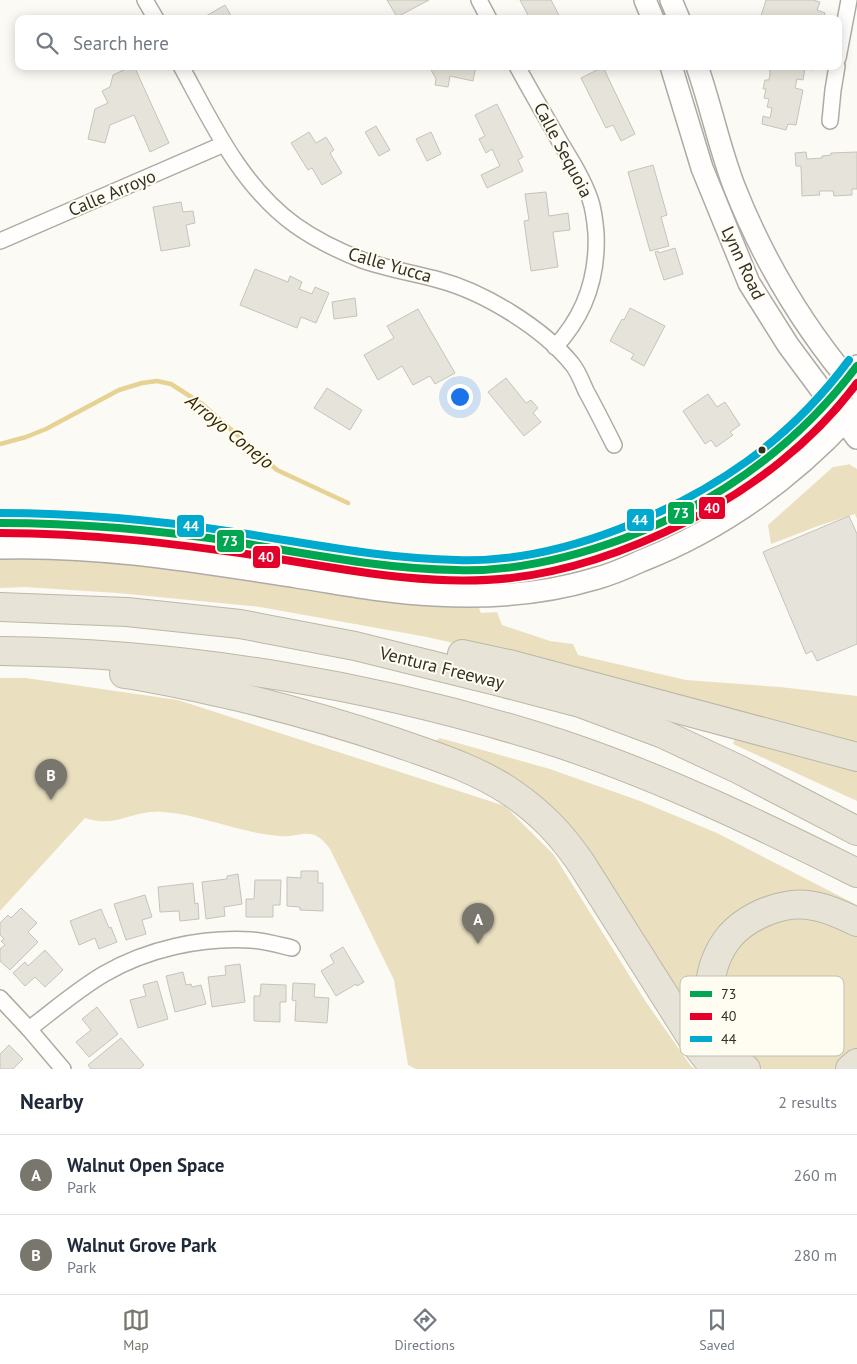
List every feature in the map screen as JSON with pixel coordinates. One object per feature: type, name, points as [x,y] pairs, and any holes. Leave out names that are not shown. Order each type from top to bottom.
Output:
[{"type":"highway","name":"Ventura Freeway","points":[[0,607],[128,612],[240,624],[364,648],[580,703],[663,734],[738,768],[857,831]]},
{"type":"highway","points":[[240,624],[349,634],[513,665],[857,757]]},
{"type":"highway","points":[[0,651],[84,654],[156,660],[267,674],[437,709],[561,745],[613,763],[732,813],[857,872]]},
{"type":"highway","points":[[0,666],[78,668],[140,676],[193,686],[270,705],[357,730],[441,758],[512,792],[552,825],[581,862],[680,1020]]},
{"type":"highway","points":[[711,976],[718,957],[730,936],[746,922],[770,910],[792,905],[819,907],[857,922]]},
{"type":"highway","points":[[704,1056],[715,1069]]},
{"type":"highway","points":[[732,1056],[746,1069]]},
{"type":"highway","points":[[850,1069],[857,1063]]},
{"type":"main road","points":[[645,0],[651,15]]},
{"type":"main road","points":[[671,0],[677,15]]},
{"type":"main road","name":"Lynn Road","points":[[672,70],[702,168],[749,283],[788,345],[829,400],[853,423]]},
{"type":"main road","name":"Lynn Road","points":[[698,70],[734,184],[757,240],[783,288],[808,325],[854,378]]},
{"type":"main road","points":[[0,523],[68,524],[168,532],[418,569],[508,569],[587,551],[634,534],[686,512],[710,499],[744,477],[771,456],[854,378]]},
{"type":"main road","points":[[0,548],[64,549],[180,559],[396,592],[434,596],[501,595],[595,579],[696,537],[772,488],[826,441],[853,423]]},
{"type":"main road","points":[[501,595],[495,586],[496,583],[544,562]]},
{"type":"street","points":[[145,0],[154,15]]},
{"type":"street","points":[[478,0],[487,15]]},
{"type":"street","points":[[842,37],[849,0]]},
{"type":"street","name":"Calle Yucca","points":[[183,70],[224,144],[268,201],[294,224],[319,240],[364,261],[441,280],[477,293],[513,314],[556,347],[573,365],[614,445]]},
{"type":"street","name":"Calle Sequoia","points":[[519,70],[576,169],[590,200],[595,224],[597,247],[595,272],[589,295],[578,317],[556,347]]},
{"type":"street","points":[[830,121],[836,70]]},
{"type":"street","name":"Calle Arroyo","points":[[0,241],[224,144]]},
{"type":"street","points":[[30,1029],[104,974],[153,953],[184,945],[234,940],[268,942],[292,948]]},
{"type":"street","points":[[0,998],[30,1029],[63,1069]]},
{"type":"shaded area","points":[[849,464],[857,469],[857,519],[855,514],[771,544],[768,525],[833,467]]},
{"type":"shaded area","points":[[0,556],[126,562],[402,604],[479,608],[481,613],[497,612],[502,625],[550,641],[573,644],[578,655],[686,680],[780,687],[857,696],[857,749],[532,661],[427,637],[260,607],[117,593],[25,587],[0,588]]},
{"type":"shaded area","points":[[0,678],[26,678],[178,700],[505,806],[554,855],[646,1002],[680,1050],[680,1056],[684,1056],[695,1069],[416,1069],[408,1065],[394,980],[330,849],[323,841],[312,834],[279,836],[264,834],[163,812],[142,813],[106,821],[85,818],[0,911]]},
{"type":"shaded area","points":[[737,734],[857,767],[857,801],[733,744]]},
{"type":"shaded area","points":[[440,738],[550,769],[640,801],[717,833],[857,905],[857,919],[802,902],[713,958],[715,976],[680,976],[680,998],[606,887],[433,742]]},
{"type":"shaded area","points":[[798,919],[815,921],[857,936],[857,1050],[835,1069],[762,1069],[743,1056],[844,1056],[844,976],[723,976],[725,967],[739,945],[763,927],[781,921]]},
{"type":"shaded area","points":[[718,1056],[725,1056],[727,1069]]},
{"type":"building","points":[[387,0],[429,0],[401,15],[396,15]]},
{"type":"building","points":[[520,0],[551,0],[559,15],[528,15]]},
{"type":"building","points":[[766,0],[813,0],[820,2],[817,10],[825,13],[824,15],[761,15]]},
{"type":"building","points":[[225,5],[231,15],[208,15]]},
{"type":"building","points":[[124,70],[136,70],[169,143],[150,152],[134,115],[110,125],[105,143],[88,139],[95,109],[108,103],[102,91],[110,87],[113,75]]},
{"type":"building","points":[[431,70],[475,70],[473,81],[450,76],[448,87],[435,85],[436,79]]},
{"type":"building","points":[[597,70],[604,70],[635,134],[621,141],[613,125],[606,128],[581,78]]},
{"type":"building","points":[[770,70],[805,70],[803,80],[797,79],[795,88],[803,90],[796,125],[788,124],[786,130],[762,124],[763,116],[770,118],[772,108],[767,107],[769,99],[764,98],[766,89],[763,89],[765,80],[769,80]]},
{"type":"building","points":[[497,104],[523,157],[518,160],[523,171],[487,188],[481,175],[500,166],[492,149],[486,153],[479,139],[485,136],[475,115]]},
{"type":"building","points":[[376,126],[390,150],[379,156],[365,132]]},
{"type":"building","points":[[309,132],[316,143],[326,137],[334,150],[330,153],[342,173],[322,185],[312,168],[308,170],[291,143]]},
{"type":"building","points":[[431,132],[441,154],[427,161],[416,139]]},
{"type":"building","points":[[806,152],[807,159],[822,158],[822,156],[831,155],[831,153],[857,152],[857,189],[852,189],[852,195],[834,196],[833,191],[819,191],[820,195],[802,196],[801,166],[796,166],[795,153]]},
{"type":"building","points":[[653,165],[667,215],[661,217],[669,246],[650,251],[628,172]]},
{"type":"building","points":[[546,192],[549,216],[568,213],[570,230],[553,232],[558,267],[531,271],[524,221],[529,220],[525,194]]},
{"type":"building","points":[[181,202],[183,212],[193,211],[195,223],[186,225],[190,246],[161,251],[153,207]]},
{"type":"building","points":[[675,248],[683,274],[664,280],[655,252],[658,251],[659,253]]},
{"type":"building","points":[[255,269],[288,282],[290,276],[302,282],[299,289],[312,294],[315,287],[329,293],[316,323],[301,317],[297,328],[240,305]]},
{"type":"building","points":[[355,298],[357,316],[334,319],[332,302]]},
{"type":"building","points":[[630,308],[665,326],[644,366],[631,359],[634,354],[610,341]]},
{"type":"building","points":[[418,309],[455,373],[435,384],[430,376],[413,385],[402,366],[378,380],[364,355],[394,338],[387,326]]},
{"type":"building","points":[[506,378],[526,403],[531,400],[538,408],[533,413],[541,422],[524,436],[488,392]]},
{"type":"building","points":[[327,388],[362,410],[350,430],[314,408]]},
{"type":"building","points":[[708,394],[717,407],[725,402],[740,425],[730,432],[733,435],[716,447],[711,440],[705,444],[683,411]]},
{"type":"building","points":[[849,516],[857,534],[857,644],[817,661],[812,651],[806,654],[763,552]]},
{"type":"building","points":[[301,871],[318,871],[318,883],[323,883],[323,911],[300,910],[300,907],[287,906],[287,877],[301,878]]},
{"type":"building","points":[[238,874],[242,904],[224,907],[225,916],[206,919],[202,882],[227,879],[227,876]]},
{"type":"building","points":[[255,880],[281,880],[280,905],[273,905],[273,917],[246,917],[246,899],[254,899]]},
{"type":"building","points":[[193,883],[195,904],[198,903],[199,919],[180,921],[179,911],[160,912],[158,887]]},
{"type":"building","points":[[145,895],[152,917],[142,920],[146,934],[126,940],[114,904]]},
{"type":"building","points":[[21,908],[37,923],[28,932],[38,942],[10,970],[0,961],[0,949],[5,945],[1,941],[4,939],[0,935],[0,923],[8,915],[11,918]]},
{"type":"building","points":[[101,909],[117,942],[99,949],[95,938],[79,945],[70,921]]},
{"type":"building","points":[[343,947],[364,982],[357,986],[356,984],[336,996],[321,971],[334,963],[330,955]]},
{"type":"building","points":[[45,950],[63,970],[45,987],[35,977],[25,986],[13,973],[25,962],[28,966]]},
{"type":"building","points":[[240,964],[245,1002],[212,1007],[208,977],[226,975],[225,966]]},
{"type":"building","points":[[183,972],[186,985],[191,984],[192,987],[201,985],[206,1004],[175,1012],[166,976]]},
{"type":"building","points":[[157,981],[168,1019],[138,1028],[130,1000],[146,996],[143,985]]},
{"type":"building","points":[[293,983],[315,984],[314,997],[329,998],[327,1023],[295,1021],[296,1001],[292,1000]]},
{"type":"building","points":[[261,984],[286,985],[286,1002],[280,1002],[280,1022],[254,1021],[254,996],[260,996]]},
{"type":"building","points":[[97,1007],[118,1034],[89,1057],[76,1042],[91,1030],[82,1019]]},
{"type":"building","points":[[121,1038],[144,1065],[139,1069],[91,1069],[88,1065]]},
{"type":"building","points":[[9,1045],[23,1059],[13,1069],[0,1069],[0,1054]]},
{"type":"waterway","name":"Arroyo Conejo","points":[[0,444],[46,429],[119,390],[142,383],[157,381],[171,384],[202,404],[277,470],[348,503]]},
{"type":"transit line","name":"44","points":[[0,513],[59,514],[147,521],[401,557],[478,560],[540,553],[580,543],[619,529],[686,499],[717,481],[775,440],[826,389],[849,360]]},
{"type":"transit line","name":"73","points":[[0,523],[59,524],[177,534],[402,567],[479,570],[521,566],[584,552],[625,538],[659,524],[723,489],[753,469],[809,422],[857,366]]},
{"type":"transit line","name":"40","points":[[0,533],[101,537],[167,544],[419,579],[481,580],[534,575],[601,558],[623,550],[686,522],[734,495],[758,479],[801,444],[840,405],[857,383]]},
{"type":"place","name":"Walnut Grove Park","points":[[51,800]]},
{"type":"place","name":"Walnut Open Space","points":[[478,944]]}]
